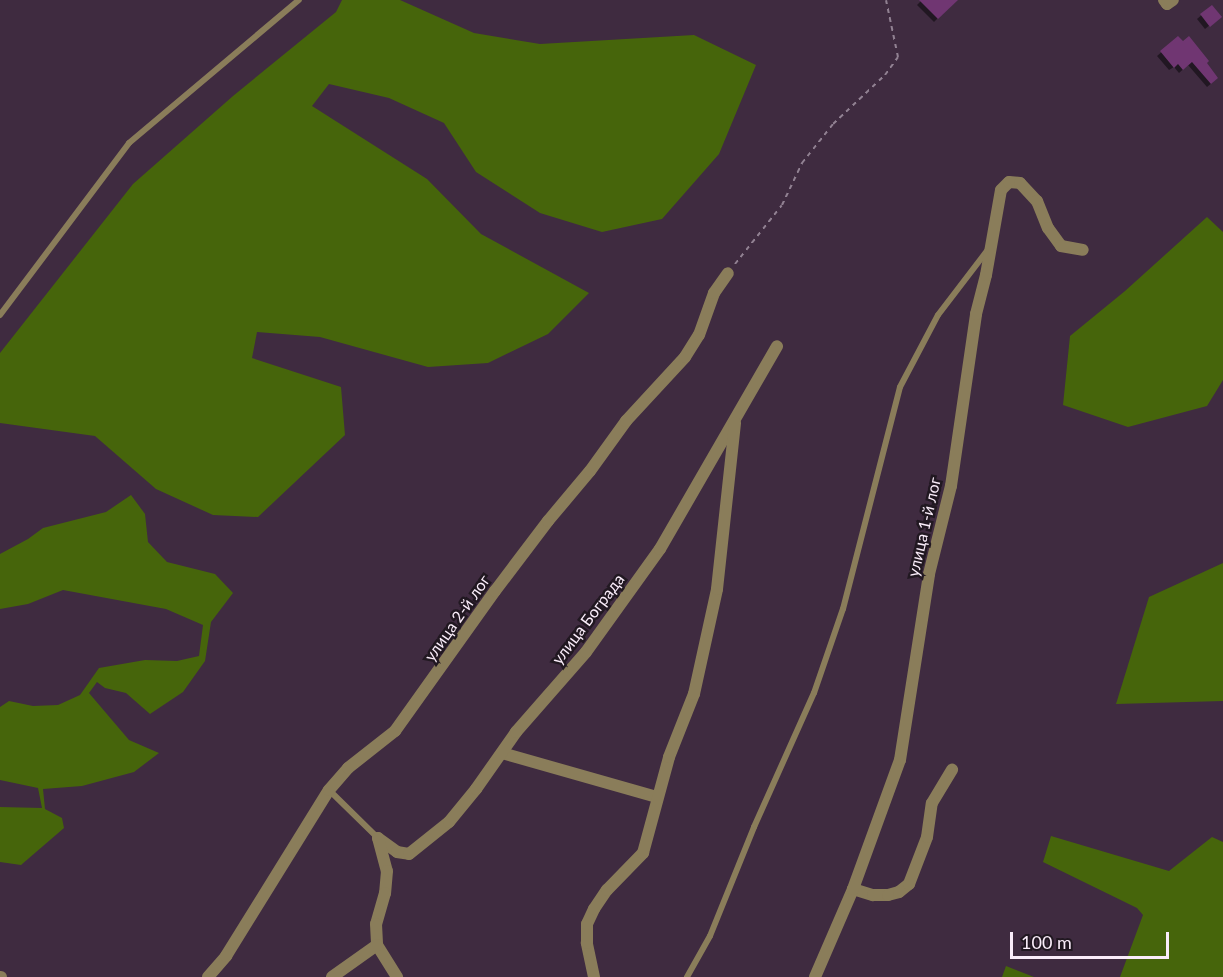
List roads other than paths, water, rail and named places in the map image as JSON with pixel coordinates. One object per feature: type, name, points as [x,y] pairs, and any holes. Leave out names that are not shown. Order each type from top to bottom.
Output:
[{"type":"street","name":"улица 1-й лог","points":[[815,977],[853,889],[900,760],[927,583],[951,486],[976,314],[1000,190],[1009,182],[1020,183],[1037,201],[1048,228],[1061,246],[1083,250]]},
{"type":"street","name":"улица 2-й лог","points":[[208,977],[226,956],[329,790],[348,768],[395,732],[530,544],[590,471],[626,421],[685,357],[699,335],[714,293],[728,273]]},
{"type":"street","name":"улица Бограда","points":[[378,838],[397,852],[409,854],[449,822],[516,732],[586,652],[660,549],[711,465],[736,415],[777,346]]},
{"type":"street","points":[[594,977],[587,944],[587,924],[607,890],[643,853],[650,834],[656,797],[694,694],[717,589],[736,415]]},
{"type":"street","points":[[502,753],[656,797]]},
{"type":"street","points":[[853,889],[873,895],[888,896],[899,892],[909,884],[927,837],[932,803],[952,770]]},
{"type":"street","points":[[378,838],[387,871],[386,893],[376,924],[376,945],[397,977]]},
{"type":"street","points":[[332,977],[376,945]]},
{"type":"lane","points":[[0,315],[129,143],[299,0]]},
{"type":"lane","points":[[687,977],[710,936],[754,826],[814,693],[843,609],[900,387],[938,315],[975,269],[990,245]]},
{"type":"lane","points":[[329,790],[378,838]]}]
